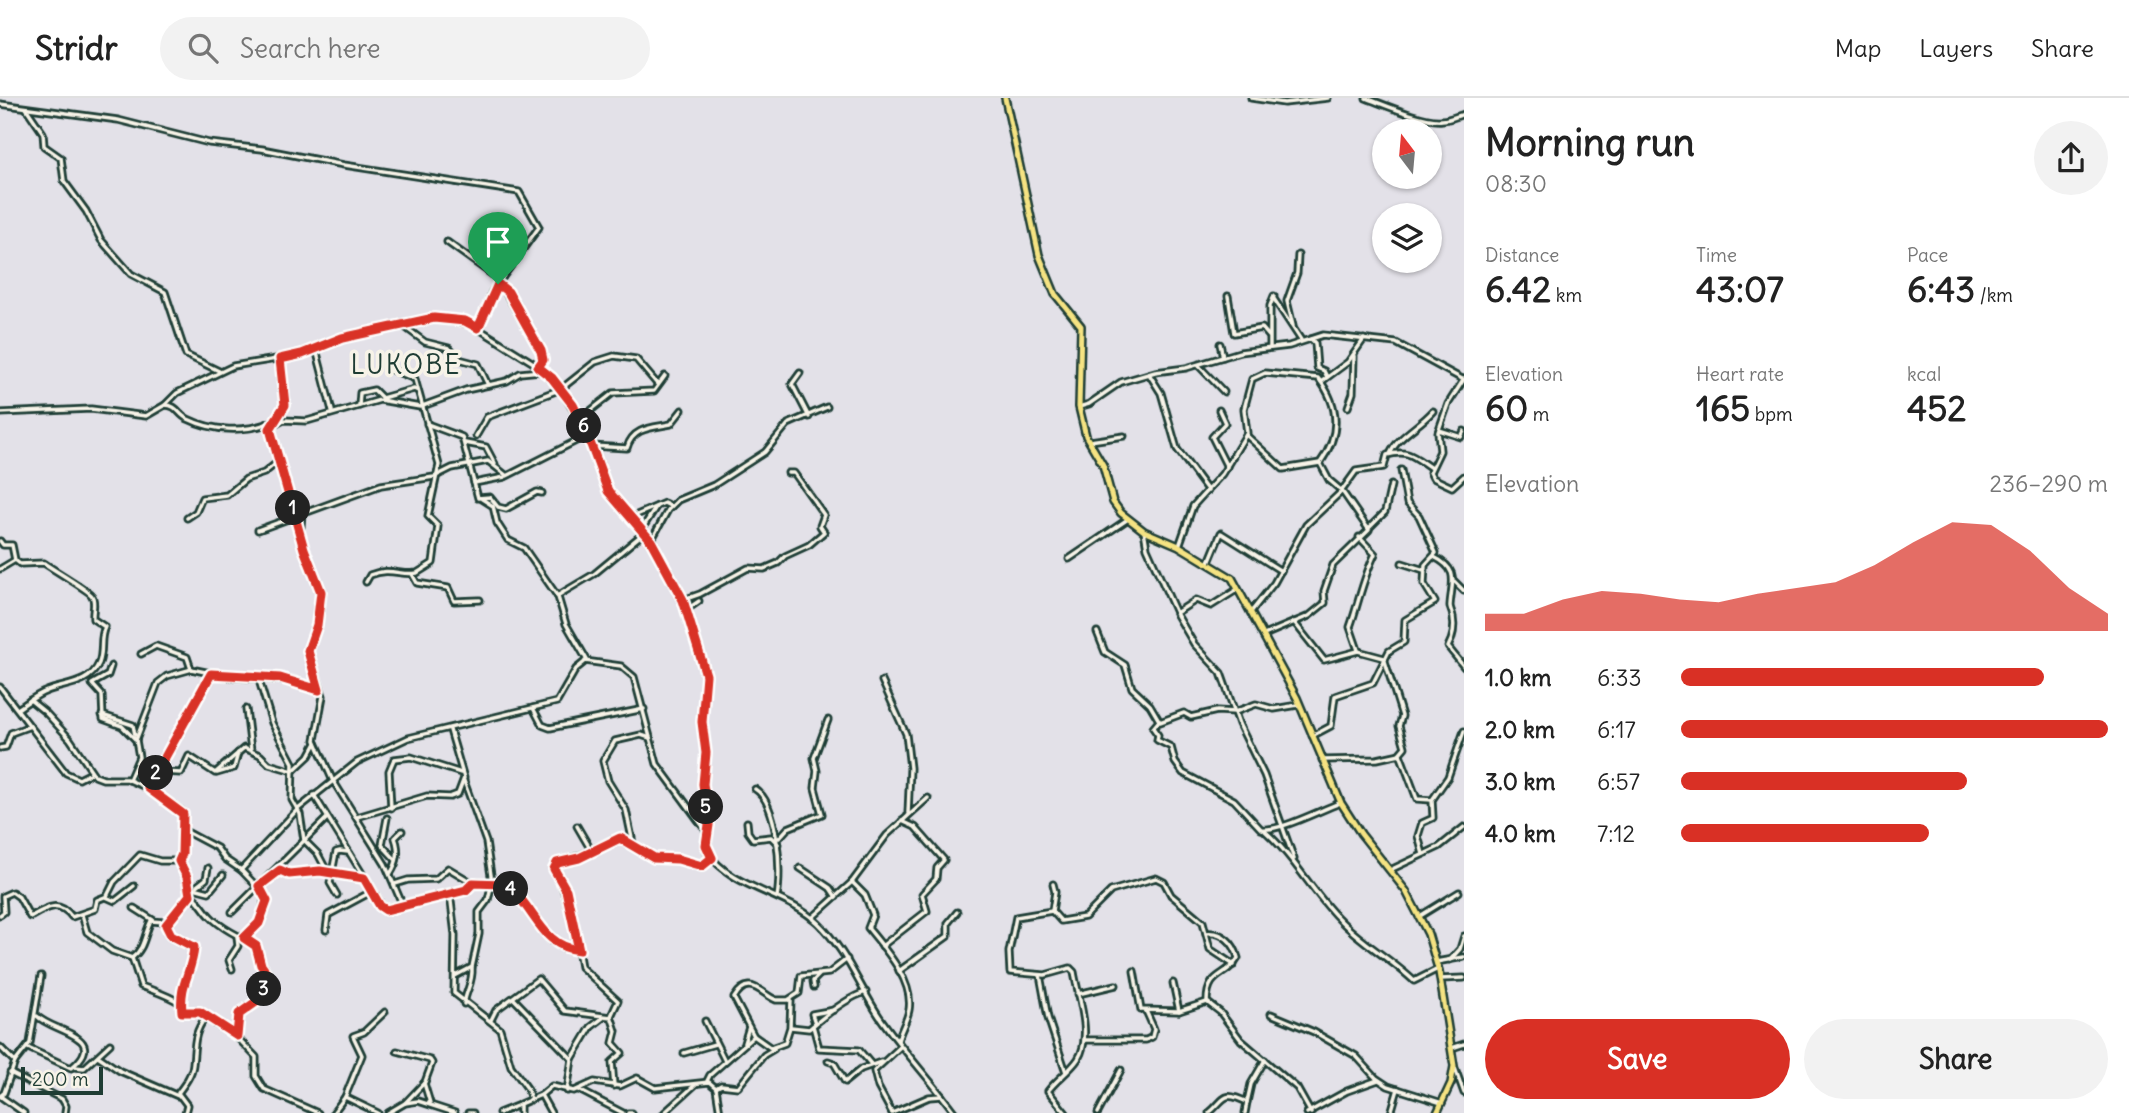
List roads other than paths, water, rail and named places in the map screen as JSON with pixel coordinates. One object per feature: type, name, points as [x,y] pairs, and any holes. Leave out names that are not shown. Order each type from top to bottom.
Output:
[{"type":"main road","points":[[1005,98],[1039,255],[1055,294],[1081,326],[1079,407],[1088,441],[1103,465],[1113,502],[1128,519],[1144,531],[1179,546],[1228,573],[1299,705],[1341,803],[1420,916],[1440,979],[1454,1066],[1437,1113]]},
{"type":"street","points":[[1251,98],[1284,103],[1328,98]]},
{"type":"street","points":[[1366,98],[1421,118],[1444,120],[1464,114]]},
{"type":"street","points":[[0,104],[118,120],[209,143],[262,149],[344,166],[517,191],[539,226],[498,284],[478,328]]},
{"type":"street","points":[[26,108],[43,133],[44,146],[61,158],[64,181],[86,211],[101,240],[131,274],[165,292],[186,355],[219,371]]},
{"type":"street","points":[[447,242],[493,275],[498,284],[508,292],[541,351],[543,360],[538,367]]},
{"type":"street","points":[[1293,326],[1287,301],[1297,274],[1298,254]]},
{"type":"street","points":[[1228,296],[1235,334],[1262,328],[1269,336]]},
{"type":"street","points":[[1270,348],[1270,305],[1274,298],[1301,340]]},
{"type":"street","points":[[0,413],[90,409],[143,416],[166,405],[177,393],[219,371],[248,362],[280,359],[342,338],[440,318],[465,321],[538,367],[561,389],[580,419],[608,491],[651,541],[683,600],[706,675],[702,722],[706,753],[703,793],[708,832],[706,845],[712,858],[745,884],[778,897],[812,918],[848,958],[899,1045],[955,1113]]},
{"type":"street","points":[[402,325],[426,342],[452,349],[459,359],[478,364],[488,385]]},
{"type":"street","points":[[1079,407],[1087,405],[1120,382],[1149,374],[1223,357],[1289,346],[1311,338],[1337,335],[1364,339],[1408,347],[1464,379],[1449,401],[1439,430],[1440,451],[1431,468],[1432,477],[1452,487],[1464,476]]},
{"type":"street","points":[[1311,338],[1315,343],[1317,368],[1325,372],[1327,377]]},
{"type":"street","points":[[1321,382],[1354,354],[1364,339]]},
{"type":"street","points":[[1220,344],[1223,357]]},
{"type":"street","points":[[316,349],[332,412]]},
{"type":"street","points":[[1348,407],[1353,393],[1354,354]]},
{"type":"street","points":[[476,436],[486,417],[561,389],[593,364],[613,356],[636,359],[658,385]]},
{"type":"street","points":[[271,423],[281,415],[285,405],[280,359]]},
{"type":"street","points":[[388,361],[390,369],[414,377],[435,443],[439,475],[428,514],[438,526],[434,561],[412,574]]},
{"type":"street","points":[[1196,365],[1202,367],[1224,392]]},
{"type":"street","points":[[359,406],[362,391],[374,389],[383,399],[422,406],[531,370],[546,373]]},
{"type":"street","points":[[800,373],[792,384],[809,417]]},
{"type":"street","points":[[1179,546],[1193,506],[1227,467],[1246,435],[1244,412],[1247,388],[1256,376],[1265,373],[1313,377],[1321,382],[1332,399],[1337,416],[1330,450],[1320,463],[1283,469],[1246,435]]},
{"type":"street","points":[[1149,374],[1161,393],[1177,449],[1208,491]]},
{"type":"street","points":[[580,419],[613,393],[649,393],[665,376]]},
{"type":"street","points":[[166,405],[173,406],[187,419],[203,423],[214,430],[258,427],[286,420],[307,421],[414,388],[418,391]]},
{"type":"street","points":[[1079,400],[1087,405]]},
{"type":"street","points":[[651,541],[671,506],[683,497],[703,491],[765,452],[786,426],[828,407]]},
{"type":"street","points":[[591,446],[626,448],[630,438],[639,431],[671,425],[682,410]]},
{"type":"street","points":[[1219,410],[1226,423],[1212,437],[1227,467]]},
{"type":"street","points":[[1251,613],[1281,572],[1306,525],[1343,490],[1356,471],[1384,467],[1395,443],[1418,428],[1433,411]]},
{"type":"street","points":[[271,423],[304,549],[322,594],[317,625],[308,651],[323,700],[314,735],[316,743],[332,779],[390,874],[403,906]]},
{"type":"street","points":[[241,870],[298,809],[332,779],[395,743],[559,701],[576,669],[585,662],[587,657],[568,629],[557,596],[524,549],[508,541],[497,524],[493,506],[477,496],[461,436],[427,424]]},
{"type":"street","points":[[1439,430],[1461,437],[1464,431]]},
{"type":"street","points":[[474,483],[506,477],[588,435]]},
{"type":"street","points":[[1088,441],[1124,436]]},
{"type":"street","points":[[464,443],[488,448],[496,466]]},
{"type":"street","points":[[1390,454],[1410,452],[1431,468]]},
{"type":"street","points":[[187,518],[196,512],[202,498],[227,495],[246,479],[264,473],[279,461]]},
{"type":"street","points":[[258,530],[381,485],[439,475],[452,468],[488,461],[506,477]]},
{"type":"street","points":[[1320,463],[1329,480],[1343,490],[1369,528]]},
{"type":"street","points":[[1312,736],[1331,726],[1335,696],[1373,682],[1391,650],[1404,642],[1405,620],[1435,602],[1424,586],[1425,565],[1436,553],[1419,516],[1407,503],[1401,470]]},
{"type":"street","points":[[683,600],[700,594],[745,569],[764,569],[778,563],[785,556],[809,545],[824,532],[820,526],[824,515],[819,506],[794,473],[788,473]]},
{"type":"street","points":[[1263,636],[1310,616],[1325,603],[1324,591],[1333,565],[1385,512],[1391,485]]},
{"type":"street","points":[[482,499],[491,497],[498,507],[507,508],[542,492]]},
{"type":"street","points":[[632,517],[665,502],[671,506]]},
{"type":"street","points":[[557,596],[594,575],[643,531],[658,505]]},
{"type":"street","points":[[301,530],[302,513]]},
{"type":"street","points":[[1069,559],[1128,519]]},
{"type":"street","points":[[1144,531],[1147,548],[1176,613],[1194,644],[1220,672],[1264,775],[1294,859],[1314,891],[1348,929],[1414,981],[1437,966],[1464,957]]},
{"type":"street","points":[[1209,562],[1221,533],[1281,572]]},
{"type":"street","points":[[1358,651],[1349,626],[1359,604],[1360,587],[1376,554],[1359,537]]},
{"type":"street","points":[[0,541],[3,545],[13,547],[15,560],[22,565],[43,562],[68,581],[90,592],[94,600],[93,619],[105,626],[100,634],[98,665],[83,679],[30,700],[19,708]]},
{"type":"street","points":[[1434,557],[1449,567],[1454,586],[1450,607],[1454,633],[1448,647],[1464,667]]},
{"type":"street","points":[[0,569],[15,560]]},
{"type":"street","points":[[1402,563],[1426,571]]},
{"type":"street","points":[[366,582],[369,575],[394,569],[412,574],[417,583],[448,588],[454,601],[480,600]]},
{"type":"street","points":[[1452,579],[1464,592]]},
{"type":"street","points":[[1176,613],[1196,600],[1212,606],[1238,589]]},
{"type":"street","points":[[686,610],[699,601]]},
{"type":"street","points":[[1294,622],[1324,660],[1358,651],[1378,655],[1384,660],[1402,716],[1399,726],[1405,747],[1399,754],[1377,759],[1322,760]]},
{"type":"street","points":[[1097,632],[1105,652],[1125,665],[1132,688],[1140,699],[1150,705],[1159,721]]},
{"type":"street","points":[[141,654],[156,646],[187,657],[192,669]]},
{"type":"street","points":[[585,662],[626,669],[635,678],[660,769],[708,832]]},
{"type":"street","points":[[92,684],[108,675],[111,666]]},
{"type":"street","points":[[136,739],[160,680],[192,669],[211,674],[291,680],[319,690]]},
{"type":"street","points":[[148,788],[160,771],[211,674]]},
{"type":"street","points":[[258,677],[272,723],[289,753],[293,771],[291,796],[298,809],[304,840],[318,854],[326,872]]},
{"type":"street","points":[[83,679],[102,695],[104,720],[119,724],[136,739]]},
{"type":"street","points":[[882,681],[906,734],[910,805],[906,817]]},
{"type":"street","points":[[0,688],[19,708],[72,778],[82,779],[91,773]]},
{"type":"street","points":[[30,700],[70,739],[91,773],[103,779],[129,780],[148,788],[183,813],[182,854],[179,861],[190,887],[190,895],[166,922]]},
{"type":"street","points":[[1294,859],[1250,820],[1234,800],[1184,773],[1175,762],[1171,747],[1157,740],[1158,735],[1153,728],[1159,721],[1184,713],[1191,717],[1217,711],[1235,712],[1256,704],[1274,709],[1299,705]]},
{"type":"street","points":[[533,708],[540,722],[550,728],[644,709]]},
{"type":"street","points":[[246,709],[251,750]]},
{"type":"street","points":[[102,715],[133,725],[139,757],[129,780]]},
{"type":"street","points":[[778,841],[788,828],[822,814],[815,790],[817,771],[814,758],[828,720]]},
{"type":"street","points":[[0,748],[6,747],[11,733],[30,726]]},
{"type":"street","points":[[450,730],[464,781],[486,842],[492,883],[488,900],[479,912],[479,934],[472,968],[472,984],[467,989],[464,1004]]},
{"type":"street","points":[[1423,854],[1418,836],[1422,823],[1433,818],[1433,800],[1448,777],[1464,731]]},
{"type":"street","points":[[633,846],[626,810],[608,781],[603,761],[615,741],[641,735],[651,738]]},
{"type":"street","points":[[293,771],[309,756],[316,743]]},
{"type":"street","points":[[215,773],[244,748],[269,764],[293,771]]},
{"type":"street","points":[[160,771],[181,773],[189,756],[215,773],[234,768],[238,752]]},
{"type":"street","points":[[1399,754],[1417,799],[1433,800]]},
{"type":"street","points":[[391,808],[390,767],[394,759],[411,757],[462,773]]},
{"type":"street","points":[[356,817],[426,796],[453,797],[460,792],[464,781]]},
{"type":"street","points":[[755,789],[766,802],[778,841],[778,897]]},
{"type":"street","points":[[314,795],[371,892],[384,909],[466,890],[473,883]]},
{"type":"street","points":[[812,918],[852,882],[887,835],[928,798]]},
{"type":"street","points":[[1263,830],[1281,827],[1315,810],[1341,803]]},
{"type":"street","points":[[232,912],[327,818]]},
{"type":"street","points":[[387,818],[382,845],[396,860]]},
{"type":"street","points":[[882,946],[927,911],[921,896],[936,879],[937,867],[944,860],[915,827],[902,821]]},
{"type":"street","points":[[747,822],[748,832],[753,839],[771,837],[778,841]]},
{"type":"street","points":[[578,826],[590,850]]},
{"type":"street","points":[[771,837],[772,827]]},
{"type":"street","points":[[1390,870],[1439,846],[1464,827]]},
{"type":"street","points":[[183,830],[217,848],[225,859],[259,886],[267,901],[264,914],[244,938]]},
{"type":"street","points":[[390,874],[397,866],[400,847],[396,838],[402,831]]},
{"type":"street","points":[[614,1086],[612,1062],[622,1053],[613,1043],[616,1031],[611,1017],[617,999],[583,971],[566,890],[554,868],[559,862],[579,858],[617,838],[654,858],[678,859],[700,866],[707,864],[712,858]]},
{"type":"street","points":[[337,895],[330,883],[336,852],[348,852]]},
{"type":"street","points":[[106,897],[114,882],[140,855],[160,861],[179,861]]},
{"type":"street","points":[[395,884],[408,880],[436,879],[449,867],[473,883],[503,884],[513,891],[555,943],[579,950]]},
{"type":"street","points":[[800,868],[830,888],[836,897]]},
{"type":"street","points":[[196,888],[206,879],[208,869]]},
{"type":"street","points":[[267,878],[282,870],[289,874],[326,872],[364,878]]},
{"type":"street","points":[[190,887],[209,892],[223,875]]},
{"type":"street","points":[[1052,911],[1061,921],[1082,918],[1104,902],[1111,891],[1156,878],[1164,882],[1171,895],[1195,912],[1203,922],[1210,949],[1234,965]]},
{"type":"street","points":[[852,882],[865,895],[873,916],[867,927],[899,971],[910,1005],[899,1045],[874,1073],[892,1113],[929,1097],[942,1096]]},
{"type":"street","points":[[1052,884],[1055,892],[1052,911]]},
{"type":"street","points":[[0,915],[4,912],[3,896],[9,892],[18,895],[30,917],[54,905],[65,908],[72,917],[95,909],[97,900],[106,897],[115,901],[134,886]]},
{"type":"street","points":[[326,930],[328,915],[371,892]]},
{"type":"street","points":[[1420,916],[1459,892]]},
{"type":"street","points":[[450,893],[455,935],[454,993],[464,1004],[491,1020],[503,1033],[511,1066],[527,1088],[531,1099]]},
{"type":"street","points":[[190,895],[202,904],[209,915],[237,936],[256,946],[261,965],[271,978],[256,1002],[239,1014],[237,1036]]},
{"type":"street","points":[[134,908],[153,920],[166,922]]},
{"type":"street","points":[[1052,911],[1020,915],[1014,920],[1010,972],[1040,975],[1070,968],[1074,972],[1084,1040],[1081,1055],[1048,1091],[1066,1113]]},
{"type":"street","points":[[899,971],[948,936],[948,923],[957,912]]},
{"type":"street","points":[[82,915],[86,921],[87,932],[113,951],[132,958]]},
{"type":"street","points":[[132,958],[141,949],[145,932],[153,920]]},
{"type":"street","points":[[166,922],[171,935],[194,947],[194,962],[181,988],[184,1013],[200,1012],[237,1036],[256,1057],[255,1074],[262,1087],[304,1110],[318,1113]]},
{"type":"street","points":[[1206,933],[1217,933],[1231,943],[1238,955],[1234,965],[1215,975],[1208,990],[1207,1002]]},
{"type":"street","points":[[232,969],[229,960],[238,946],[237,936]]},
{"type":"street","points":[[1450,960],[1460,949],[1464,936]]},
{"type":"street","points":[[132,958],[141,986],[157,994],[167,993],[182,1004]]},
{"type":"street","points":[[776,1048],[765,1045],[748,1027],[735,1003],[735,996],[739,991],[755,987],[763,989],[772,999],[791,1000],[800,992],[801,976],[832,971],[848,958]]},
{"type":"street","points":[[454,976],[472,968]]},
{"type":"street","points":[[1134,971],[1140,1010],[1180,1011],[1207,1002]]},
{"type":"street","points":[[814,987],[813,981],[819,975]]},
{"type":"street","points":[[1040,975],[1048,1018],[1066,1072]]},
{"type":"street","points":[[24,1113],[0,1096],[4,1093],[15,1062],[28,1048],[37,1016],[41,976]]},
{"type":"street","points":[[1440,979],[1464,978]]},
{"type":"street","points":[[491,1020],[496,1010],[539,979],[561,1009],[611,1017]]},
{"type":"street","points":[[1172,983],[1180,1011]]},
{"type":"street","points":[[1078,994],[1116,985]]},
{"type":"street","points":[[790,1027],[805,1030],[855,995],[866,992]]},
{"type":"street","points":[[514,999],[572,1059]]},
{"type":"street","points":[[716,1088],[721,1085],[738,1087],[766,1053],[785,1043],[790,1027],[791,1000]]},
{"type":"street","points":[[1207,1002],[1220,1012],[1241,1040],[1297,1088],[1309,1112],[1338,1095],[1378,1080]]},
{"type":"street","points":[[835,1010],[812,1014],[819,1048],[859,1050],[871,1064]]},
{"type":"street","points":[[1084,1040],[1146,1041],[1152,1037],[1154,1029],[1146,1011]]},
{"type":"street","points":[[333,1113],[345,1097],[362,1055],[352,1038],[364,1032],[385,1012]]},
{"type":"street","points":[[1271,1014],[1314,1032],[1356,1056],[1378,1080],[1442,1103]]},
{"type":"street","points":[[37,1016],[47,1025],[69,1031],[80,1040],[83,1051],[75,1067]]},
{"type":"street","points":[[178,1096],[191,1074],[195,1054],[193,1044],[206,1017]]},
{"type":"street","points":[[567,1091],[572,1059],[591,1027],[604,1017]]},
{"type":"street","points":[[705,1021],[725,1061]]},
{"type":"street","points":[[744,1043],[748,1027]]},
{"type":"street","points":[[499,1113],[541,1095],[552,1086],[567,1091],[579,1090],[594,1082],[620,1086],[637,1078],[655,1088],[707,1081],[754,1036]]},
{"type":"street","points":[[28,1048],[82,1069],[110,1044]]},
{"type":"street","points":[[684,1053],[716,1044]]},
{"type":"street","points":[[1452,1048],[1464,1044]]},
{"type":"street","points":[[765,1045],[766,1053]]},
{"type":"street","points":[[0,1046],[15,1062]]},
{"type":"street","points":[[388,1113],[405,1103],[424,1083],[431,1060],[397,1051]]},
{"type":"street","points":[[98,1056],[120,1071],[178,1096],[187,1105],[185,1113]]},
{"type":"street","points":[[1245,1113],[1252,1082],[1265,1060]]},
{"type":"street","points":[[828,1061],[834,1063],[845,1082],[871,1064],[884,1062]]},
{"type":"street","points":[[1454,1066],[1464,1093]]},
{"type":"street","points":[[1098,1113],[1121,1070]]},
{"type":"street","points":[[10,1073],[62,1099],[66,1106],[65,1113]]},
{"type":"street","points":[[707,1081],[716,1088],[720,1113]]},
{"type":"street","points":[[424,1083],[433,1113]]},
{"type":"street","points":[[664,1113],[697,1083]]},
{"type":"street","points":[[1391,1113],[1398,1089]]},
{"type":"street","points":[[579,1090],[627,1113]]},
{"type":"street","points":[[541,1095],[551,1113]]},
{"type":"street","points":[[1209,1113],[1227,1096],[1247,1102]]},
{"type":"street","points":[[345,1097],[378,1113]]},
{"type":"street","points":[[405,1103],[431,1103],[455,1113]]},
{"type":"street","points":[[519,1105],[520,1113]]},
{"type":"district","name":"LUKOBE","points":[[406,365]]}]
